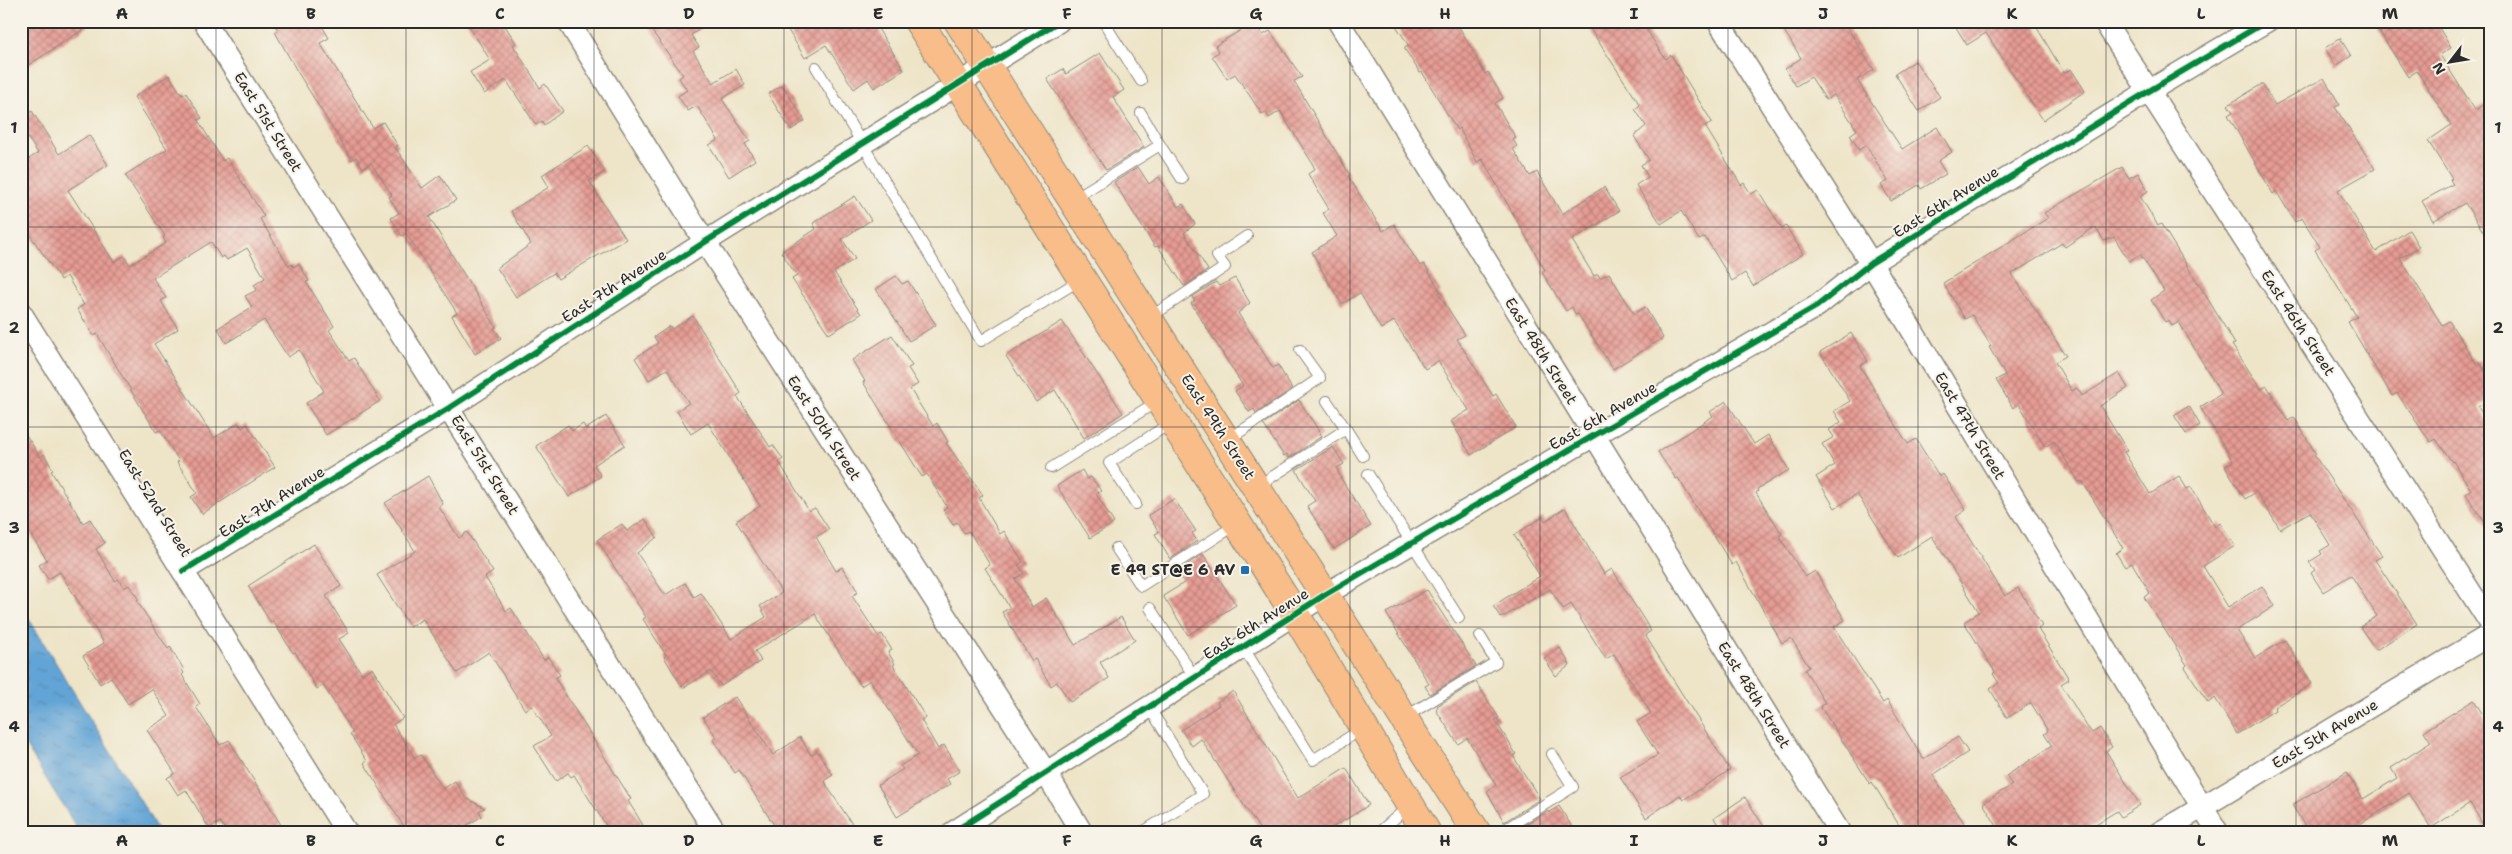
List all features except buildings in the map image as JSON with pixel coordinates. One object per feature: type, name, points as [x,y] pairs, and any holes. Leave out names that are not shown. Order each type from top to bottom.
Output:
[{"type":"main road","points":[[918,21],[1295,614],[1427,833]]},
{"type":"main road","name":"East 49th Street","points":[[958,21],[1477,833]]},
{"type":"street","name":"East 51st Street","points":[[204,21],[716,833]]},
{"type":"street","name":"East 50th Street","points":[[568,21],[705,242],[1046,773],[1082,833]]},
{"type":"street","name":"East 7th Avenue","points":[[183,571],[449,408],[705,242],[1059,21]]},
{"type":"street","name":"East 48th Street","points":[[1338,21],[1840,833]]},
{"type":"street","name":"East 47th Street","points":[[1718,21],[1871,264],[2218,833]]},
{"type":"street","name":"East 46th Street","points":[[2104,21],[2491,624]]},
{"type":"street","name":"East 6th Avenue","points":[[952,833],[1326,594],[1818,306],[1871,264],[2149,91],[2267,21]]},
{"type":"street","name":"East 52nd Street","points":[[21,313],[347,833]]},
{"type":"street","name":"East 5th Avenue","points":[[2159,833],[2491,634]]},
{"type":"lane","points":[[1103,21],[1140,82]]},
{"type":"lane","points":[[816,67],[981,341],[1082,279]]},
{"type":"lane","points":[[1141,113],[1182,179]]},
{"type":"lane","points":[[1072,199],[1160,145]]},
{"type":"lane","points":[[1149,319],[1225,267],[1217,256],[1247,236]]},
{"type":"lane","points":[[1227,440],[1320,378],[1300,350]]},
{"type":"lane","points":[[1328,401],[1363,456]]},
{"type":"lane","points":[[1051,468],[1166,411]]},
{"type":"lane","points":[[1136,504],[1109,463],[1166,411]]},
{"type":"lane","points":[[1257,487],[1346,429]]},
{"type":"lane","points":[[1368,474],[1413,542],[1459,618]]},
{"type":"lane","points":[[1116,548],[1141,586],[1237,524]]},
{"type":"lane","points":[[1150,608],[1194,678]]},
{"type":"lane","points":[[1404,718],[1496,662],[1480,636]]},
{"type":"lane","points":[[1243,647],[1313,760],[1365,728]]},
{"type":"lane","points":[[1141,833],[1203,794],[1149,707]]},
{"type":"lane","points":[[1499,833],[1573,787],[1552,754]]},
{"type":"lane","points":[[1378,833],[1410,805]]},
{"type":"water","points":[[21,606],[159,833],[80,833],[21,738]]},
{"type":"cycle path","points":[[183,571],[449,408],[705,242],[1059,21]]},
{"type":"cycle path","points":[[952,833],[1326,594],[1817,306],[1871,263],[2149,91],[2267,21]]},
{"type":"place","name":"E 49 ST@E 6 AV","points":[[1245,570]]}]
